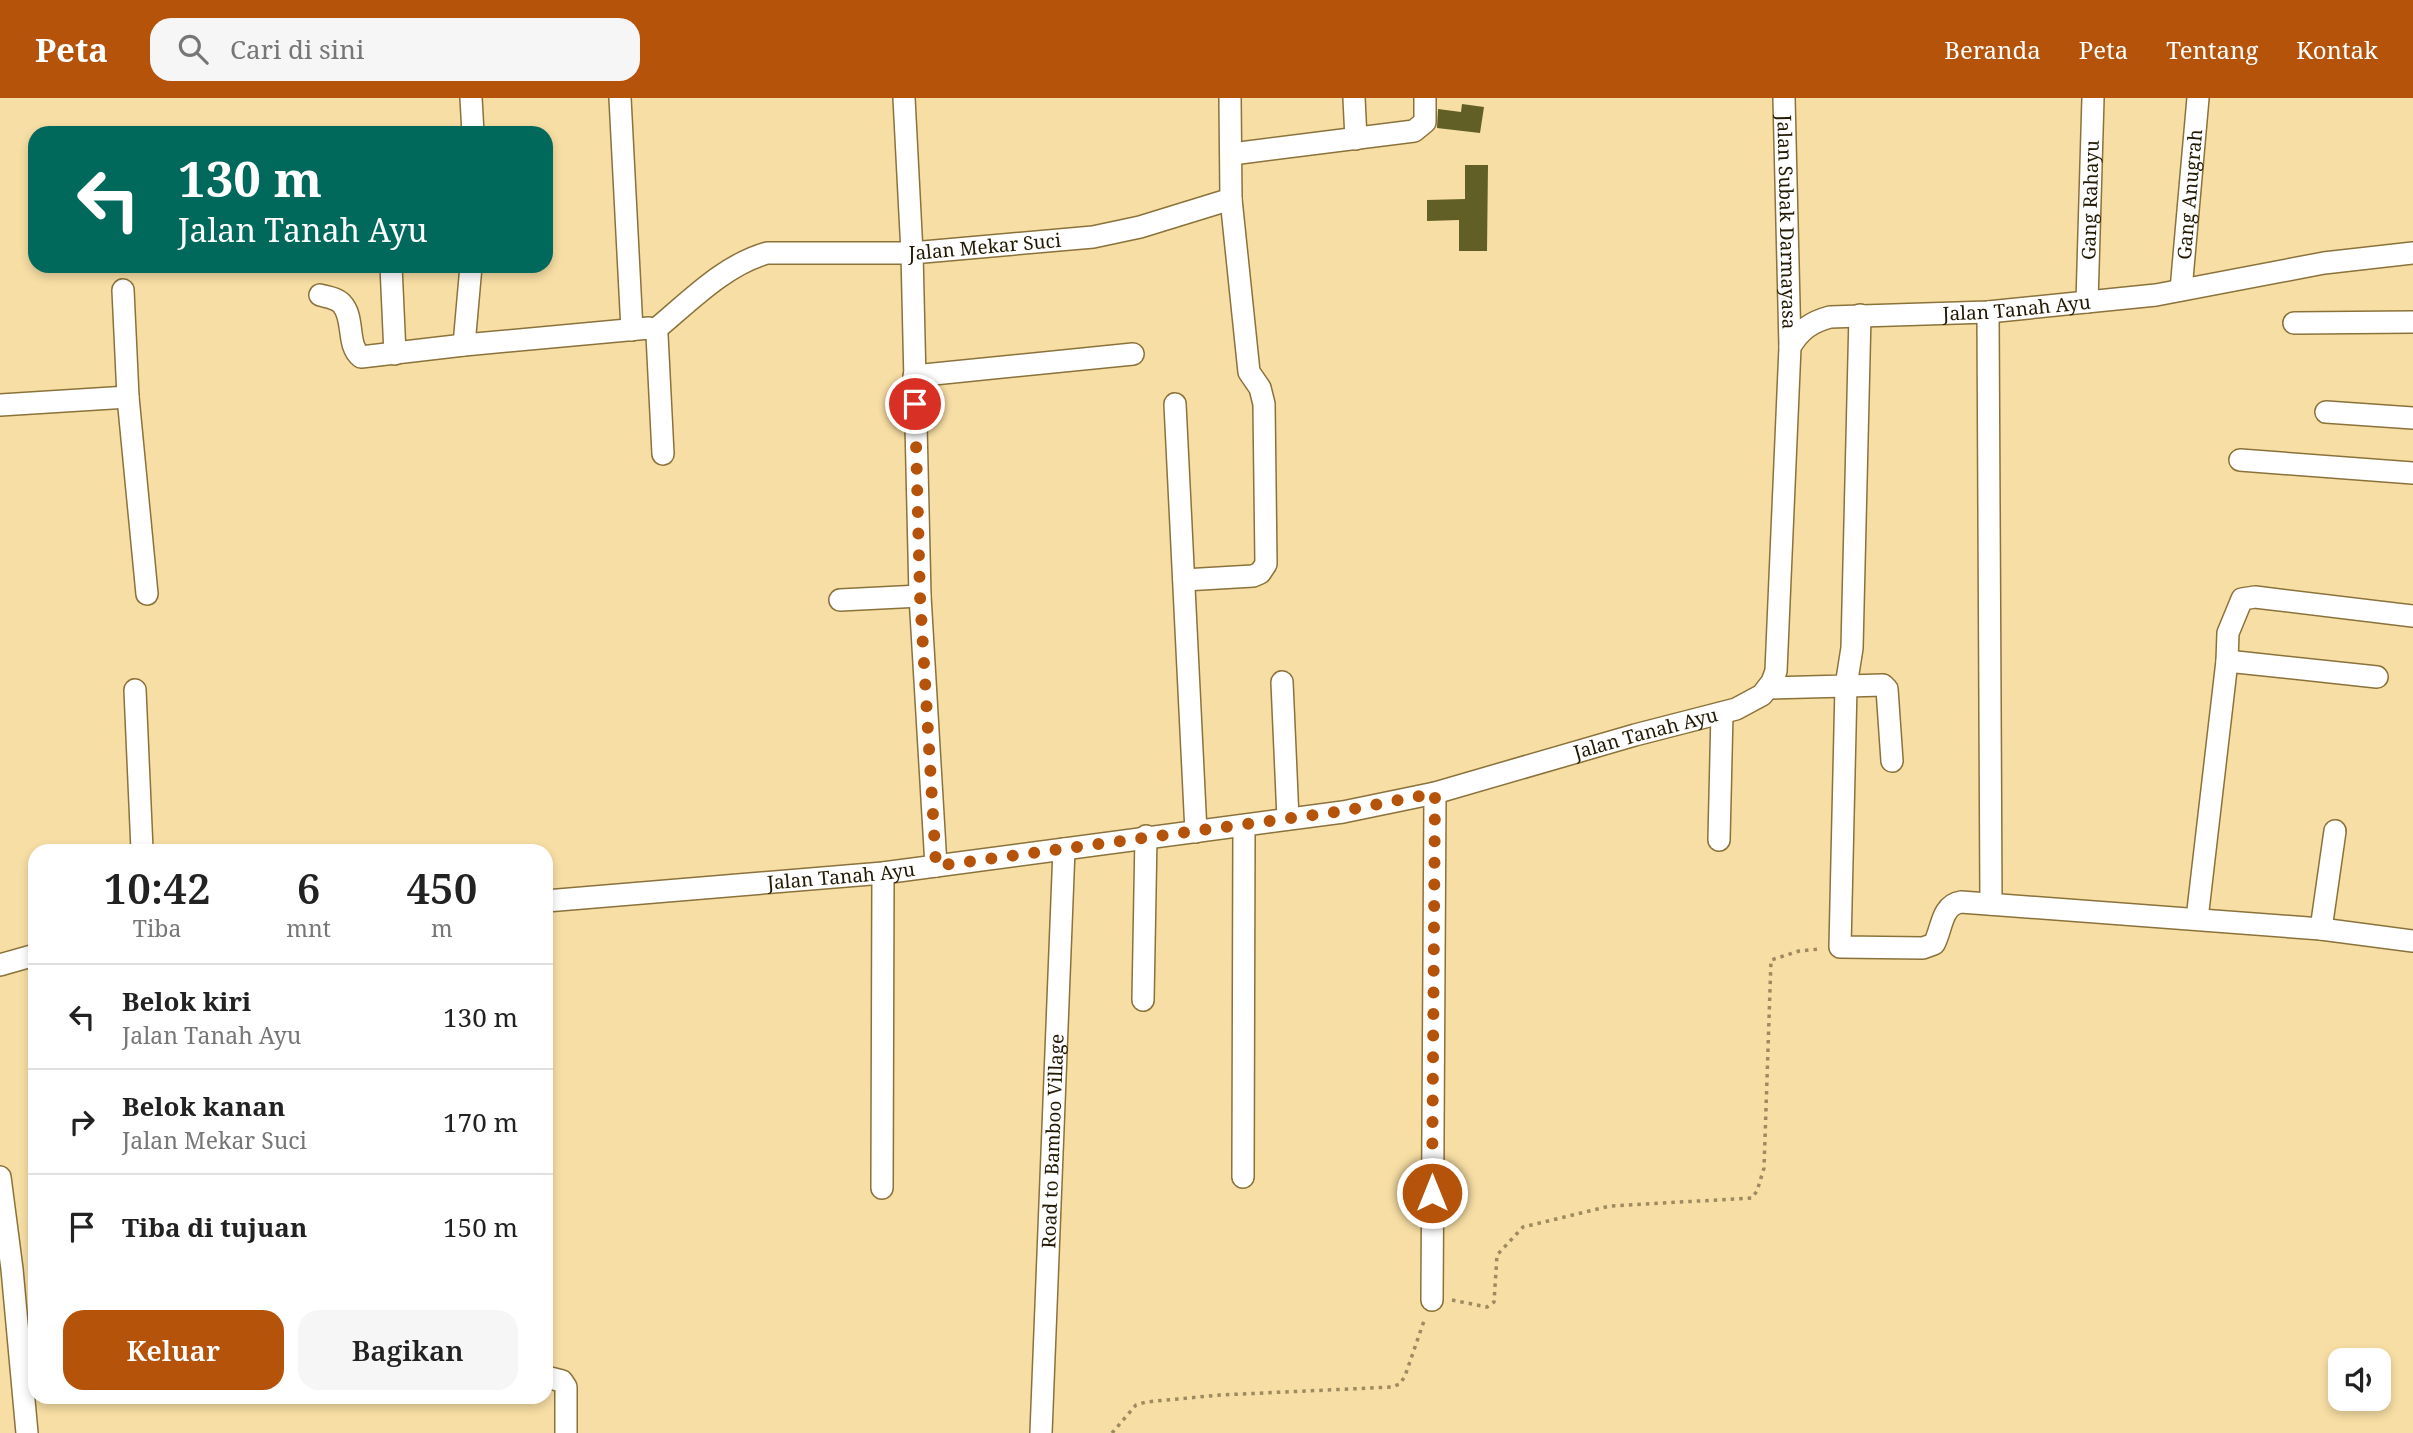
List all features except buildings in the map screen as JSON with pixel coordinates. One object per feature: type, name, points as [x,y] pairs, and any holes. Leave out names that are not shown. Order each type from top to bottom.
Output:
[{"type":"street","points":[[471,98],[473,126]]},
{"type":"street","points":[[620,98],[632,330]]},
{"type":"street","points":[[320,295],[341,303],[346,311],[357,355],[366,357],[464,345],[655,330],[747,258],[767,253],[912,253],[904,98]]},
{"type":"street","points":[[1184,580],[1253,576],[1260,573],[1266,564],[1264,404],[1260,388],[1249,372],[1231,199],[1230,98]]},
{"type":"street","points":[[1354,98],[1356,139]]},
{"type":"street","points":[[1232,154],[1414,131],[1425,122],[1425,98]]},
{"type":"street","name":"Jalan Subak Darmayasa","points":[[1784,98],[1790,347]]},
{"type":"street","name":"Gang Rahayu","points":[[2087,302],[2093,98]]},
{"type":"street","name":"Gang Anugrah","points":[[2181,290],[2197,98]]},
{"type":"street","name":"Jalan Mekar Suci","points":[[936,866],[920,596],[912,253],[1093,237],[1140,227],[1231,199]]},
{"type":"street","name":"Jalan Tanah Ayu","points":[[1790,347],[1802,330],[1815,321],[1860,315],[1988,312],[2087,302],[2181,290],[2324,263],[2413,253]]},
{"type":"street","points":[[391,273],[395,354]]},
{"type":"street","points":[[464,345],[470,273]]},
{"type":"street","points":[[122,290],[128,397],[147,594]]},
{"type":"street","points":[[1988,312],[1991,904]]},
{"type":"street","points":[[1860,315],[1852,648],[1846,686],[1840,947],[1923,948],[1934,944],[1946,912],[1952,904],[1961,902],[2320,929],[2413,941]]},
{"type":"street","points":[[2294,323],[2413,322]]},
{"type":"street","points":[[655,330],[663,454]]},
{"type":"street","points":[[1790,347],[1778,653],[1776,671],[1768,688],[1883,685],[1887,689],[1892,761]]},
{"type":"street","points":[[914,376],[1133,354]]},
{"type":"street","points":[[0,405],[128,397]]},
{"type":"street","points":[[1175,404],[1196,832]]},
{"type":"street","points":[[2326,412],[2413,418]]},
{"type":"street","points":[[2239,460],[2413,473]]},
{"type":"street","points":[[839,600],[920,596]]},
{"type":"street","points":[[2197,919],[2228,633],[2242,599],[2255,597],[2413,616]]},
{"type":"street","points":[[2227,661],[2377,677]]},
{"type":"street","points":[[1282,682],[1288,820]]},
{"type":"street","name":"Jalan Tanah Ayu","points":[[553,900],[883,873],[1343,811],[1435,793],[1635,735],[1722,713],[1751,702],[1768,688]]},
{"type":"street","points":[[135,690],[142,844]]},
{"type":"street","points":[[1720,840],[1722,713]]},
{"type":"street","points":[[1432,1300],[1435,793]]},
{"type":"street","points":[[1243,1177],[1244,825]]},
{"type":"street","points":[[2320,929],[2335,831]]},
{"type":"street","points":[[1143,1000],[1146,836]]},
{"type":"street","name":"Road to Bamboo Village","points":[[1041,1433],[1064,849]]},
{"type":"street","points":[[881,1188],[883,873]]},
{"type":"street","points":[[0,965],[28,957]]},
{"type":"street","points":[[0,1177],[12,1269],[26,1433]]},
{"type":"street","points":[[553,1379],[562,1381],[566,1387],[566,1433]]},
{"type":"path","points":[[1112,1433],[1136,1405],[1146,1402],[1220,1395],[1392,1387],[1400,1384],[1405,1376],[1432,1300],[1461,1301],[1490,1307],[1494,1302],[1497,1255],[1523,1227],[1610,1206],[1752,1198],[1758,1191],[1764,1168],[1771,960],[1799,951],[1840,947]]},
{"type":"route","points":[[915,404],[920,596],[936,866],[1343,811],[1435,793],[1432,1193]]}]
